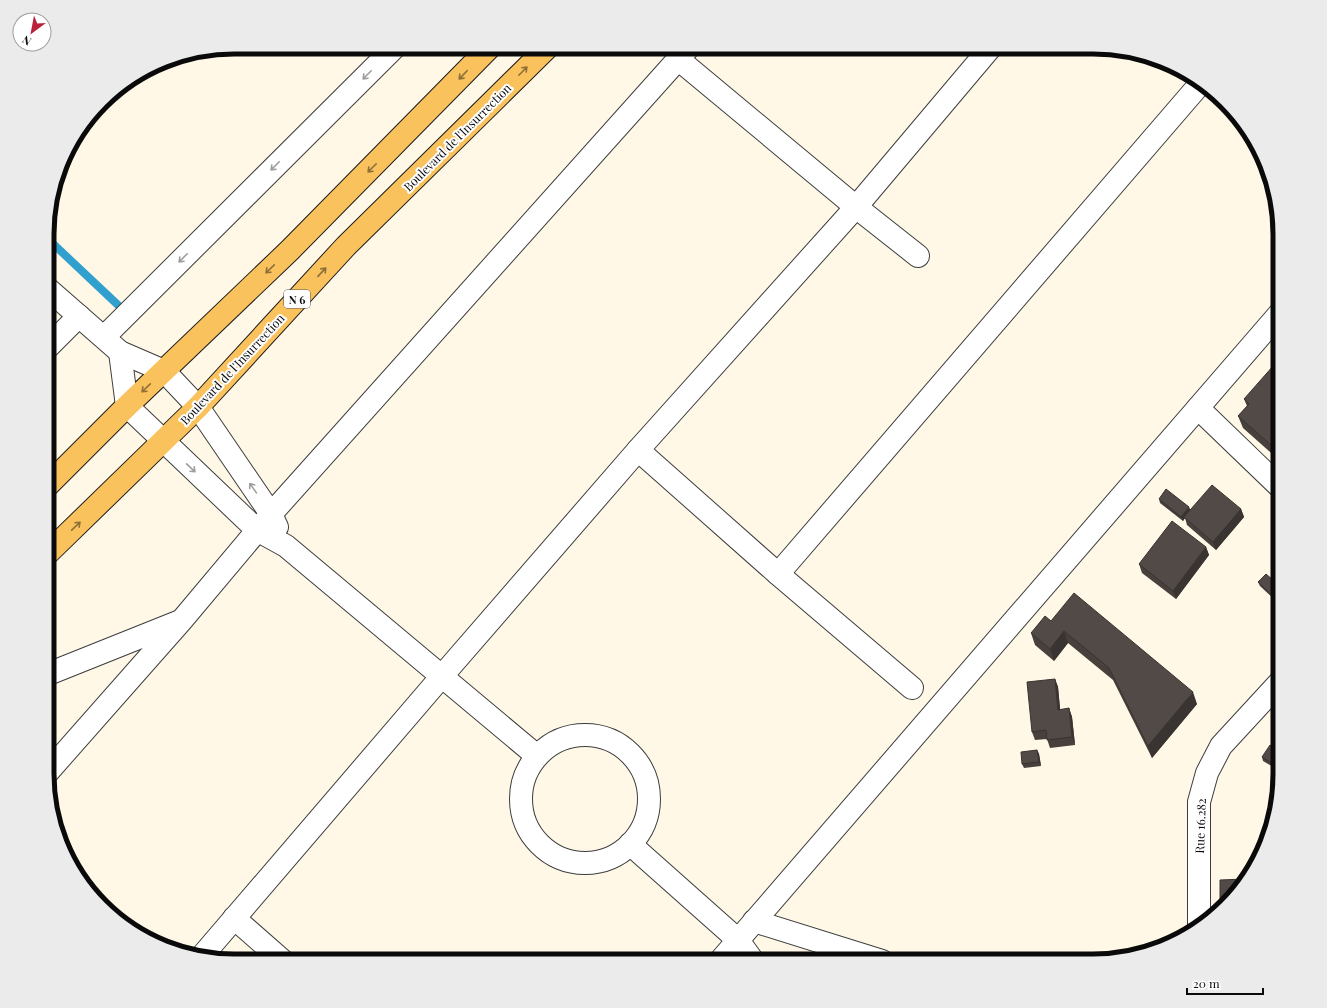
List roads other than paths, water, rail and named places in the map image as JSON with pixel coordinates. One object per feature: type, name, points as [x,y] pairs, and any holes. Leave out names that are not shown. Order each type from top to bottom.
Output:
[{"type":"main road","points":[[54,479],[127,406],[290,250],[483,54]]},
{"type":"main road","name":"Boulevard de l'Insurrection","points":[[54,547],[198,407],[346,246],[541,54]]},
{"type":"street","points":[[104,337],[388,54]]},
{"type":"street","points":[[54,765],[182,620],[271,514],[682,54]]},
{"type":"street","points":[[684,54],[856,207],[918,256]]},
{"type":"street","points":[[206,952],[638,450],[856,207],[985,54]]},
{"type":"street","points":[[778,574],[1197,87]]},
{"type":"street","points":[[54,294],[120,352],[164,371],[198,407],[271,514],[286,546]]},
{"type":"street","points":[[54,341],[79,316]]},
{"type":"street","points":[[725,954],[1273,321]]},
{"type":"street","points":[[120,352],[127,406],[163,441],[257,530],[286,546],[537,756]]},
{"type":"street","points":[[1198,408],[1273,480]]},
{"type":"street","points":[[638,450],[778,574],[912,688]]},
{"type":"street","points":[[54,672],[182,620]]},
{"type":"street","name":"Rue 16.282","points":[[1199,920],[1199,802],[1207,773],[1221,746],[1273,690]]},
{"type":"street","points":[[570,735],[595,735],[621,745],[639,763],[648,784],[648,814],[638,835],[630,844],[625,850],[609,859],[582,863],[557,857],[543,848],[528,831],[520,806],[522,781],[532,761],[552,743],[570,735]]},
{"type":"street","points":[[630,844],[738,940],[748,954]]},
{"type":"street","points":[[234,918],[275,954]]},
{"type":"street","points":[[754,921],[860,954]]},
{"type":"waterway","points":[[54,245],[118,305]]}]
